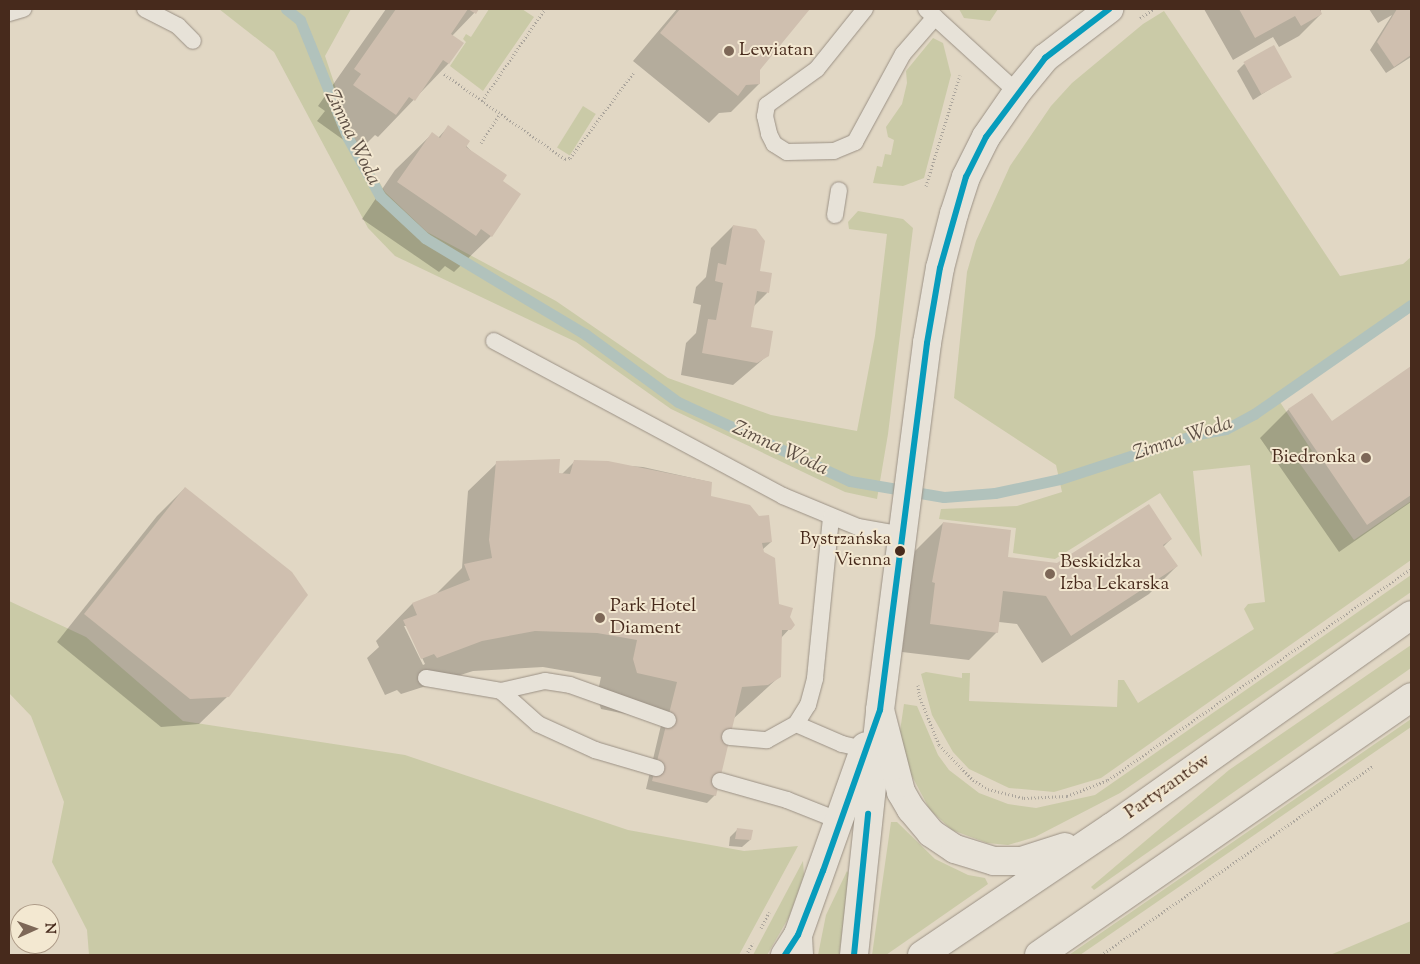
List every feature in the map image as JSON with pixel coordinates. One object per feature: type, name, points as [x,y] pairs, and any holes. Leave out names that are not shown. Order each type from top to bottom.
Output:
[{"type":"main road","points":[[854,955],[880,710],[908,506],[927,343],[940,268],[954,214],[966,177],[986,137],[1017,92],[1046,58],[1109,9]]},
{"type":"main road","name":"Partyzantów","points":[[922,955],[1112,826],[1411,615]]},
{"type":"main road","points":[[1038,955],[1411,697]]},
{"type":"main road","points":[[794,949],[864,749],[880,710]]},
{"type":"main road","points":[[880,710],[894,770],[908,804],[932,833],[956,849],[994,861],[1021,861],[1046,855],[1112,826]]},
{"type":"lane","points":[[9,13],[23,9]]},
{"type":"lane","points":[[145,9],[178,26],[193,41]]},
{"type":"lane","points":[[865,9],[817,70],[768,105],[765,116],[769,134],[774,144],[787,152],[834,151],[854,142],[903,54],[931,13],[1017,92]]},
{"type":"lane","points":[[836,215],[839,190]]},
{"type":"lane","points":[[494,342],[684,446],[831,517],[866,529],[904,535]]},
{"type":"lane","points":[[730,737],[767,740],[796,724],[808,706],[815,678],[831,517]]},
{"type":"lane","points":[[426,678],[501,691],[545,681],[570,685],[668,720]]},
{"type":"lane","points":[[501,691],[538,724],[595,750],[656,768]]},
{"type":"lane","points":[[796,724],[842,744],[864,749]]},
{"type":"lane","points":[[720,781],[787,800],[840,821]]},
{"type":"path","points":[[482,101],[543,9]]},
{"type":"path","points":[[1132,25],[1154,9]]},
{"type":"path","points":[[444,74],[565,160],[570,158],[634,72]]},
{"type":"path","points":[[481,143],[500,114]]},
{"type":"path","points":[[918,678],[919,695],[939,745],[960,770],[988,788],[1006,794],[1044,799],[1067,796],[1108,780],[1411,569]]},
{"type":"path","points":[[1101,955],[1379,762]]},
{"type":"green space","points":[[219,9],[351,9],[325,56],[350,130],[385,192],[427,232],[556,301],[668,378],[771,415],[857,431],[875,336],[887,234],[849,229],[848,222],[858,211],[903,219],[913,228],[888,434],[877,499],[845,492],[671,409],[576,342],[395,256],[368,228],[274,52]]},
{"type":"green space","points":[[489,9],[522,9],[534,17],[483,91],[450,66],[466,42],[463,39],[466,34],[471,37]]},
{"type":"green space","points":[[959,9],[998,9],[990,21],[964,18]]},
{"type":"green space","points":[[1164,11],[1340,276],[1403,264],[1411,257],[1411,312],[1280,402],[1312,451],[1298,461],[1354,540],[1411,501],[1411,560],[1101,778],[1054,792],[1009,788],[969,769],[953,752],[932,715],[921,674],[926,672],[962,678],[962,673],[970,673],[969,701],[1117,707],[1118,680],[1124,680],[1138,703],[1254,629],[1244,609],[1248,604],[1265,602],[1250,465],[1193,471],[1202,557],[1160,493],[1055,559],[1013,553],[1016,528],[939,519],[941,509],[1017,506],[1062,492],[1056,465],[954,398],[967,272],[976,241],[1010,166],[1051,106],[1072,83],[1143,24]]},
{"type":"green space","points":[[933,38],[943,43],[951,75],[924,178],[903,186],[873,183],[877,166],[882,167],[885,154],[891,155],[894,140],[888,137],[886,127],[902,104],[907,83],[906,71]]},
{"type":"green space","points":[[583,106],[596,114],[570,156],[557,148]]},
{"type":"green space","points":[[1411,575],[1411,592],[1120,793],[1035,837],[1008,845],[987,843],[952,830],[930,810],[906,765],[900,731],[904,704],[917,706],[938,755],[949,770],[979,793],[1008,804],[1036,808],[1095,795]]},
{"type":"green space","points":[[9,601],[86,637],[183,721],[405,755],[628,830],[744,851],[798,846],[739,955],[89,955],[87,930],[52,862],[64,802],[31,716],[9,693]]},
{"type":"green space","points":[[1411,645],[1411,668],[1094,890],[1091,887],[1229,770]]},
{"type":"green space","points":[[1411,719],[1411,727],[1080,955],[1069,955]]},
{"type":"green space","points":[[891,822],[897,822],[935,859],[968,875],[985,878],[988,884],[886,955],[872,955]]},
{"type":"green space","points":[[803,861],[804,875],[789,917],[767,955],[753,955]]},
{"type":"green space","points":[[847,871],[850,875],[839,955],[818,955],[826,915]]},
{"type":"green space","points":[[1411,921],[1411,955],[1330,955]]},
{"type":"building","points":[[396,9],[468,9],[451,34],[464,43],[449,64],[443,60],[415,101],[409,97],[396,115],[353,85],[361,74],[354,69]]},
{"type":"building","points":[[468,9],[479,9],[476,14]]},
{"type":"building","name":"Lewiatan","points":[[680,9],[810,9],[760,70],[760,84],[746,85],[738,96],[660,33]]},
{"type":"building","points":[[1239,9],[1320,9],[1322,14],[1301,26],[1295,16],[1255,38]]},
{"type":"building","points":[[1397,9],[1411,9],[1411,55],[1394,67],[1377,42]]},
{"type":"building","points":[[1274,45],[1292,77],[1261,94],[1243,62]]},
{"type":"building","points":[[448,125],[470,141],[466,147],[507,175],[503,181],[521,194],[492,237],[481,229],[476,236],[397,182],[432,132],[440,138]]},
{"type":"building","points":[[733,225],[756,229],[765,241],[760,271],[772,273],[769,293],[757,291],[751,327],[773,331],[769,356],[757,363],[702,353],[708,319],[716,320],[723,283],[715,281],[718,263],[726,265]]},
{"type":"building","name":"Biedronka","points":[[1411,366],[1411,495],[1367,525],[1288,409],[1312,393],[1332,421]]},
{"type":"building","points":[[560,459],[559,473],[570,474],[574,460],[608,461],[712,482],[711,496],[750,505],[759,516],[769,515],[772,542],[762,543],[764,552],[775,558],[779,604],[793,608],[790,617],[795,625],[791,630],[782,630],[781,677],[768,685],[742,687],[716,796],[652,781],[677,682],[637,673],[633,659],[637,640],[597,633],[535,631],[482,641],[437,658],[434,654],[421,659],[403,620],[417,615],[412,603],[470,580],[464,564],[492,558],[489,540],[496,461]]},
{"type":"building","points":[[185,487],[292,572],[308,595],[229,697],[190,699],[84,614]]},
{"type":"building","name":"Beskidzka Izba Lekarska","points":[[1149,504],[1172,539],[1163,545],[1178,566],[1071,636],[1046,596],[1003,591],[998,633],[930,624],[935,583],[932,582],[943,522],[1011,530],[1008,557],[1057,563]]},
{"type":"building","points":[[737,828],[753,830],[751,840],[735,839]]},
{"type":"waterway","name":"Zimna Woda","points":[[286,9],[300,20],[348,138],[380,196],[425,238],[585,334],[678,402],[850,481],[944,497],[995,493],[1060,479],[1198,434],[1226,429],[1254,414],[1411,305]]},
{"type":"transit line","points":[[785,955],[798,935],[823,871],[880,710],[927,343],[940,268],[966,177],[986,137],[1045,58],[1109,9]]},
{"type":"transit line","points":[[854,955],[868,814]]},
{"type":"place","name":"Lewiatan","points":[[729,51]]},
{"type":"place","name":"Biedronka","points":[[1366,458]]},
{"type":"place","name":"Bystrzańska Vienna","points":[[900,551]]},
{"type":"place","name":"Beskidzka Izba Lekarska","points":[[1050,574]]},
{"type":"place","name":"Park Hotel Diament","points":[[600,618]]}]
